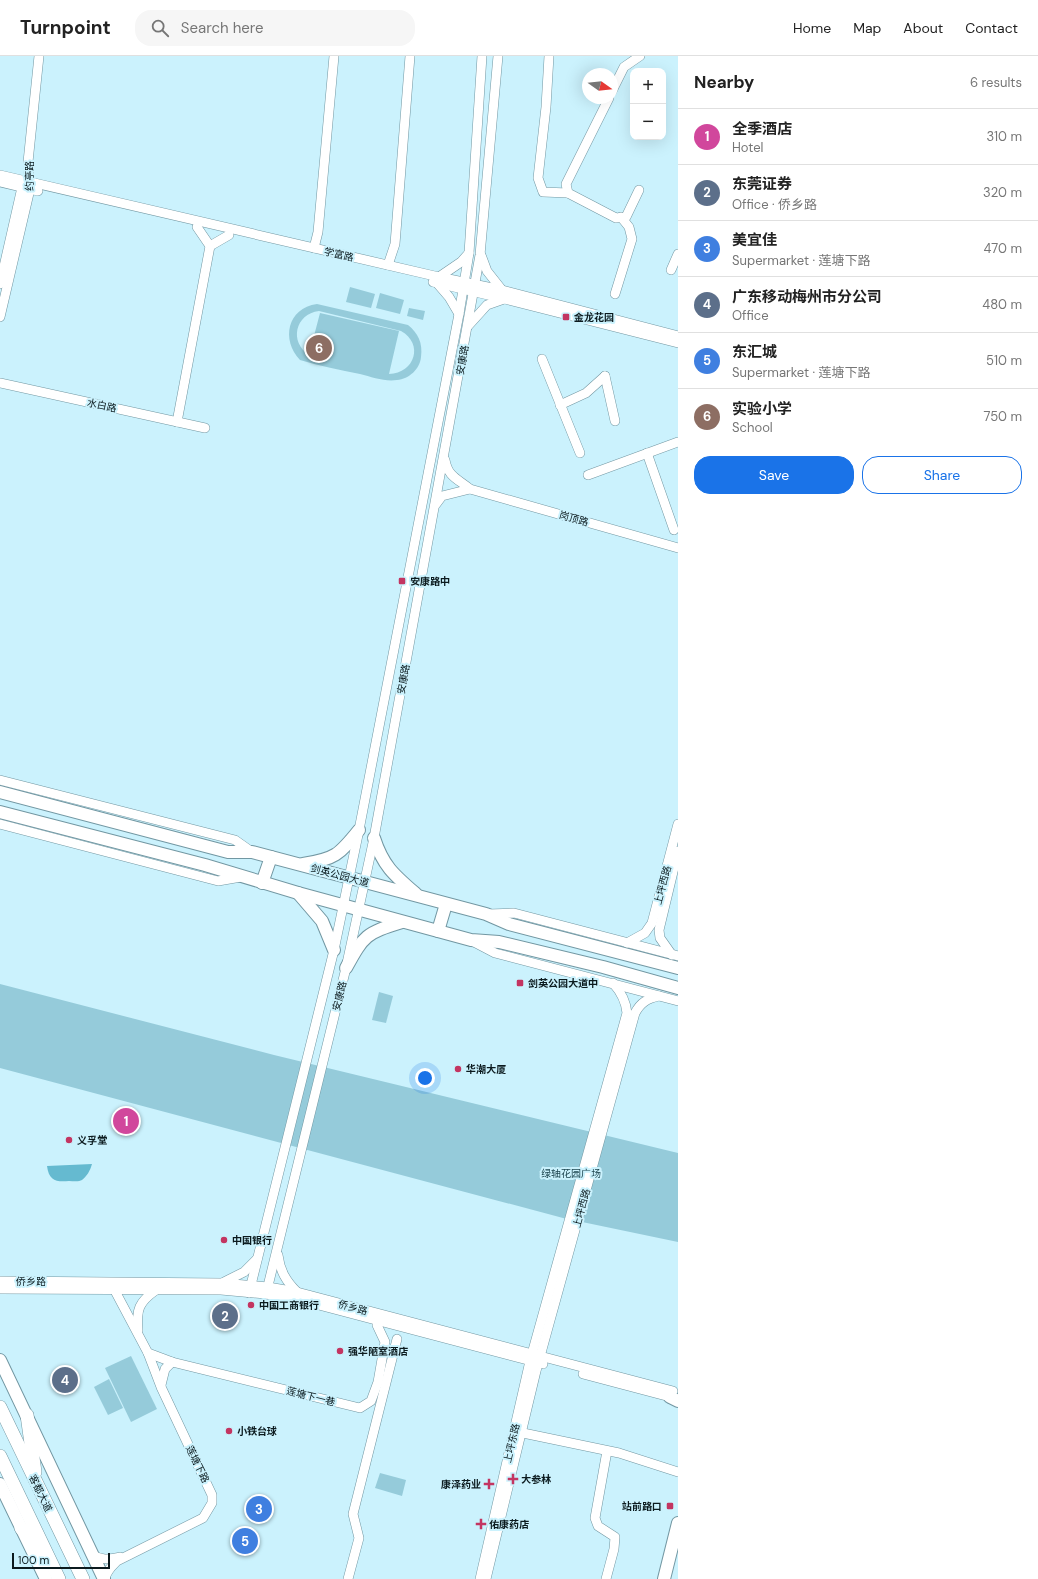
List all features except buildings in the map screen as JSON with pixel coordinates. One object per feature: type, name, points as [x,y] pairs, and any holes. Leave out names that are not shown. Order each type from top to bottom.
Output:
[{"type":"highway","name":"客都大道","points":[[0,1407],[83,1579]]},
{"type":"highway","points":[[27,1415],[37,1486]]},
{"type":"highway","name":"客都大道","points":[[0,1456],[58,1579]]},
{"type":"highway","points":[[21,1528],[50,1562]]},
{"type":"main road","name":"剑英公园大道","points":[[0,792],[228,852],[252,852],[486,914],[509,924],[678,968]]},
{"type":"main road","points":[[0,812],[205,865],[241,877],[438,932],[471,940],[499,942],[603,967],[678,988]]},
{"type":"main road","points":[[298,864],[330,859],[344,849],[359,830]]},
{"type":"main road","points":[[374,838],[383,862],[390,871],[419,897]]},
{"type":"main road","points":[[262,883],[271,857]]},
{"type":"main road","points":[[298,893],[322,921],[334,950]]},
{"type":"main road","points":[[438,932],[446,904]]},
{"type":"main road","points":[[346,968],[359,944],[371,933],[403,922]]},
{"type":"main road","points":[[0,1360],[105,1579]]},
{"type":"main road","points":[[0,1484],[46,1579]]},
{"type":"main road","points":[[664,1579],[678,1523]]},
{"type":"street","name":"约亭路","points":[[0,284],[27,185],[23,161],[33,56]]},
{"type":"street","name":"约亭路","points":[[0,317],[27,185],[39,56]]},
{"type":"street","points":[[314,248],[318,232],[334,56]]},
{"type":"street","points":[[388,266],[395,244],[410,56]]},
{"type":"street","name":"安康路","points":[[250,1289],[344,906],[463,289],[469,253],[482,56]]},
{"type":"street","name":"安康路","points":[[267,1290],[346,968],[374,838],[480,255],[498,56]]},
{"type":"street","points":[[549,56],[538,178],[543,192],[568,193],[616,218],[621,218],[626,217],[639,190]]},
{"type":"street","points":[[618,79],[624,67],[640,56]]},
{"type":"street","points":[[568,193],[566,184],[606,104]]},
{"type":"street","name":"学富路","points":[[0,175],[27,185],[229,235],[503,294],[678,336]]},
{"type":"street","name":"学富路","points":[[0,182],[27,185],[314,248],[388,266],[438,280],[463,289],[474,288]]},
{"type":"street","points":[[615,294],[632,239],[629,227],[621,218]]},
{"type":"street","points":[[177,422],[210,246],[197,227]]},
{"type":"street","points":[[210,246],[229,235]]},
{"type":"street","points":[[458,314],[438,280],[461,262],[469,253]]},
{"type":"street","points":[[671,270],[678,254]]},
{"type":"street","points":[[468,326],[487,305],[503,294],[487,270],[480,255]]},
{"type":"street","name":"学富路","points":[[503,294],[678,343]]},
{"type":"street","points":[[451,352],[463,355]]},
{"type":"street","points":[[542,359],[580,453]]},
{"type":"street","points":[[560,405],[586,393],[605,376],[615,421]]},
{"type":"street","name":"水白路","points":[[0,383],[204,428]]},
{"type":"street","points":[[588,475],[678,442]]},
{"type":"street","points":[[647,453],[674,530]]},
{"type":"street","points":[[444,457],[446,470],[457,482],[470,489]]},
{"type":"street","points":[[435,506],[442,496],[470,489]]},
{"type":"street","name":"岗顶路","points":[[470,489],[678,548]]},
{"type":"street","points":[[0,780],[235,840],[252,852]]},
{"type":"street","points":[[0,824],[218,881],[241,877]]},
{"type":"street","name":"上坪西路","points":[[656,923],[678,824]]},
{"type":"street","name":"上坪西路","points":[[656,923],[678,851]]},
{"type":"street","points":[[486,914],[514,914],[675,955]]},
{"type":"street","points":[[627,943],[645,933],[656,923],[660,938],[675,955]]},
{"type":"street","points":[[471,940],[495,953],[678,1001]]},
{"type":"street","points":[[613,983],[620,991],[631,1013],[639,1004],[648,999],[659,996]]},
{"type":"street","name":"上坪西路","points":[[535,1359],[631,1013]]},
{"type":"street","points":[[263,1238],[279,1242]]},
{"type":"street","points":[[277,1252],[284,1277],[297,1292]]},
{"type":"street","points":[[222,1283],[244,1272],[259,1256]]},
{"type":"street","name":"侨乡路","points":[[0,1281],[222,1283],[250,1289]]},
{"type":"street","name":"侨乡路","points":[[0,1288],[156,1290],[250,1289],[297,1292],[535,1359]]},
{"type":"street","name":"莲塘下路","points":[[114,1289],[148,1353],[161,1387],[212,1495],[212,1503],[203,1518],[130,1553]]},
{"type":"street","points":[[139,1336],[137,1312],[141,1302],[156,1290]]},
{"type":"street","name":"侨乡路","points":[[267,1290],[296,1299],[675,1395]]},
{"type":"street","name":"莲塘下一巷","points":[[148,1353],[172,1362],[360,1408],[371,1401],[378,1382],[385,1342],[377,1325]]},
{"type":"street","points":[[348,1579],[359,1538],[353,1514],[397,1339]]},
{"type":"street","name":"上坪东路","points":[[480,1579],[535,1359]]},
{"type":"street","name":"上坪东路","points":[[486,1579],[535,1359]]},
{"type":"street","points":[[161,1387],[162,1376],[165,1369],[172,1362]]},
{"type":"street","points":[[523,1433],[626,1455],[678,1472]]},
{"type":"street","points":[[606,1579],[614,1548],[615,1537],[598,1526],[595,1518],[607,1451]]},
{"type":"street","points":[[92,1554],[99,1558],[109,1560],[130,1553]]},
{"type":"street","points":[[105,1579],[105,1576],[110,1568],[117,1561],[130,1553]]},
{"type":"green space","points":[[350,287],[375,294],[371,308],[346,302]]},
{"type":"green space","points":[[380,293],[404,300],[400,314],[376,308]]},
{"type":"green space","points":[[317,304],[408,325],[415,331],[419,339],[421,352],[419,366],[406,378],[388,380],[378,379],[300,360],[290,343],[290,326],[293,318],[307,307]],"holes":[[[319,311],[401,331],[412,343],[414,350],[413,357],[405,369],[389,374],[399,331],[320,313],[309,355],[303,350],[297,336],[300,323],[304,317]]]},
{"type":"green space","points":[[409,308],[425,311],[423,320],[407,316]]},
{"type":"green space","name":"绿轴花园广场","points":[[0,984],[274,1055],[678,1153],[678,1242],[563,1218],[0,1068]]},
{"type":"green space","points":[[379,992],[393,996],[386,1023],[372,1020]]},
{"type":"green space","points":[[131,1356],[157,1409],[131,1422],[105,1368]]},
{"type":"green space","points":[[109,1379],[123,1408],[108,1415],[94,1387]]},
{"type":"green space","points":[[380,1473],[406,1480],[402,1496],[375,1488]]},
{"type":"shaded area","points":[[92,1164],[85,1177],[78,1181],[54,1180],[49,1175],[47,1166]]},
{"type":"place","name":"金龙花园","points":[[566,317]]},
{"type":"place","name":"实验小学","points":[[319,348]]},
{"type":"place","name":"安康路中","points":[[402,581]]},
{"type":"place","name":"剑英公园大道中","points":[[520,983]]},
{"type":"place","name":"华潮大厦","points":[[458,1069]]},
{"type":"place","name":"全季酒店","points":[[126,1121]]},
{"type":"place","name":"义孚堂","points":[[69,1140]]},
{"type":"place","name":"中国银行","points":[[224,1240]]},
{"type":"place","name":"中国工商银行","points":[[251,1305]]},
{"type":"place","name":"东莞证券","points":[[225,1316]]},
{"type":"place","name":"强华陋室酒店","points":[[340,1351]]},
{"type":"place","name":"广东移动梅州市分公司","points":[[65,1380]]},
{"type":"place","name":"小铁台球","points":[[229,1431]]},
{"type":"place","name":"大参林","points":[[513,1479]]},
{"type":"place","name":"康泽药业","points":[[489,1484]]},
{"type":"place","name":"站前路口","points":[[670,1506]]},
{"type":"place","name":"美宜佳","points":[[259,1509]]},
{"type":"place","name":"佑康药店","points":[[481,1524]]},
{"type":"place","name":"东汇城","points":[[245,1541]]}]
